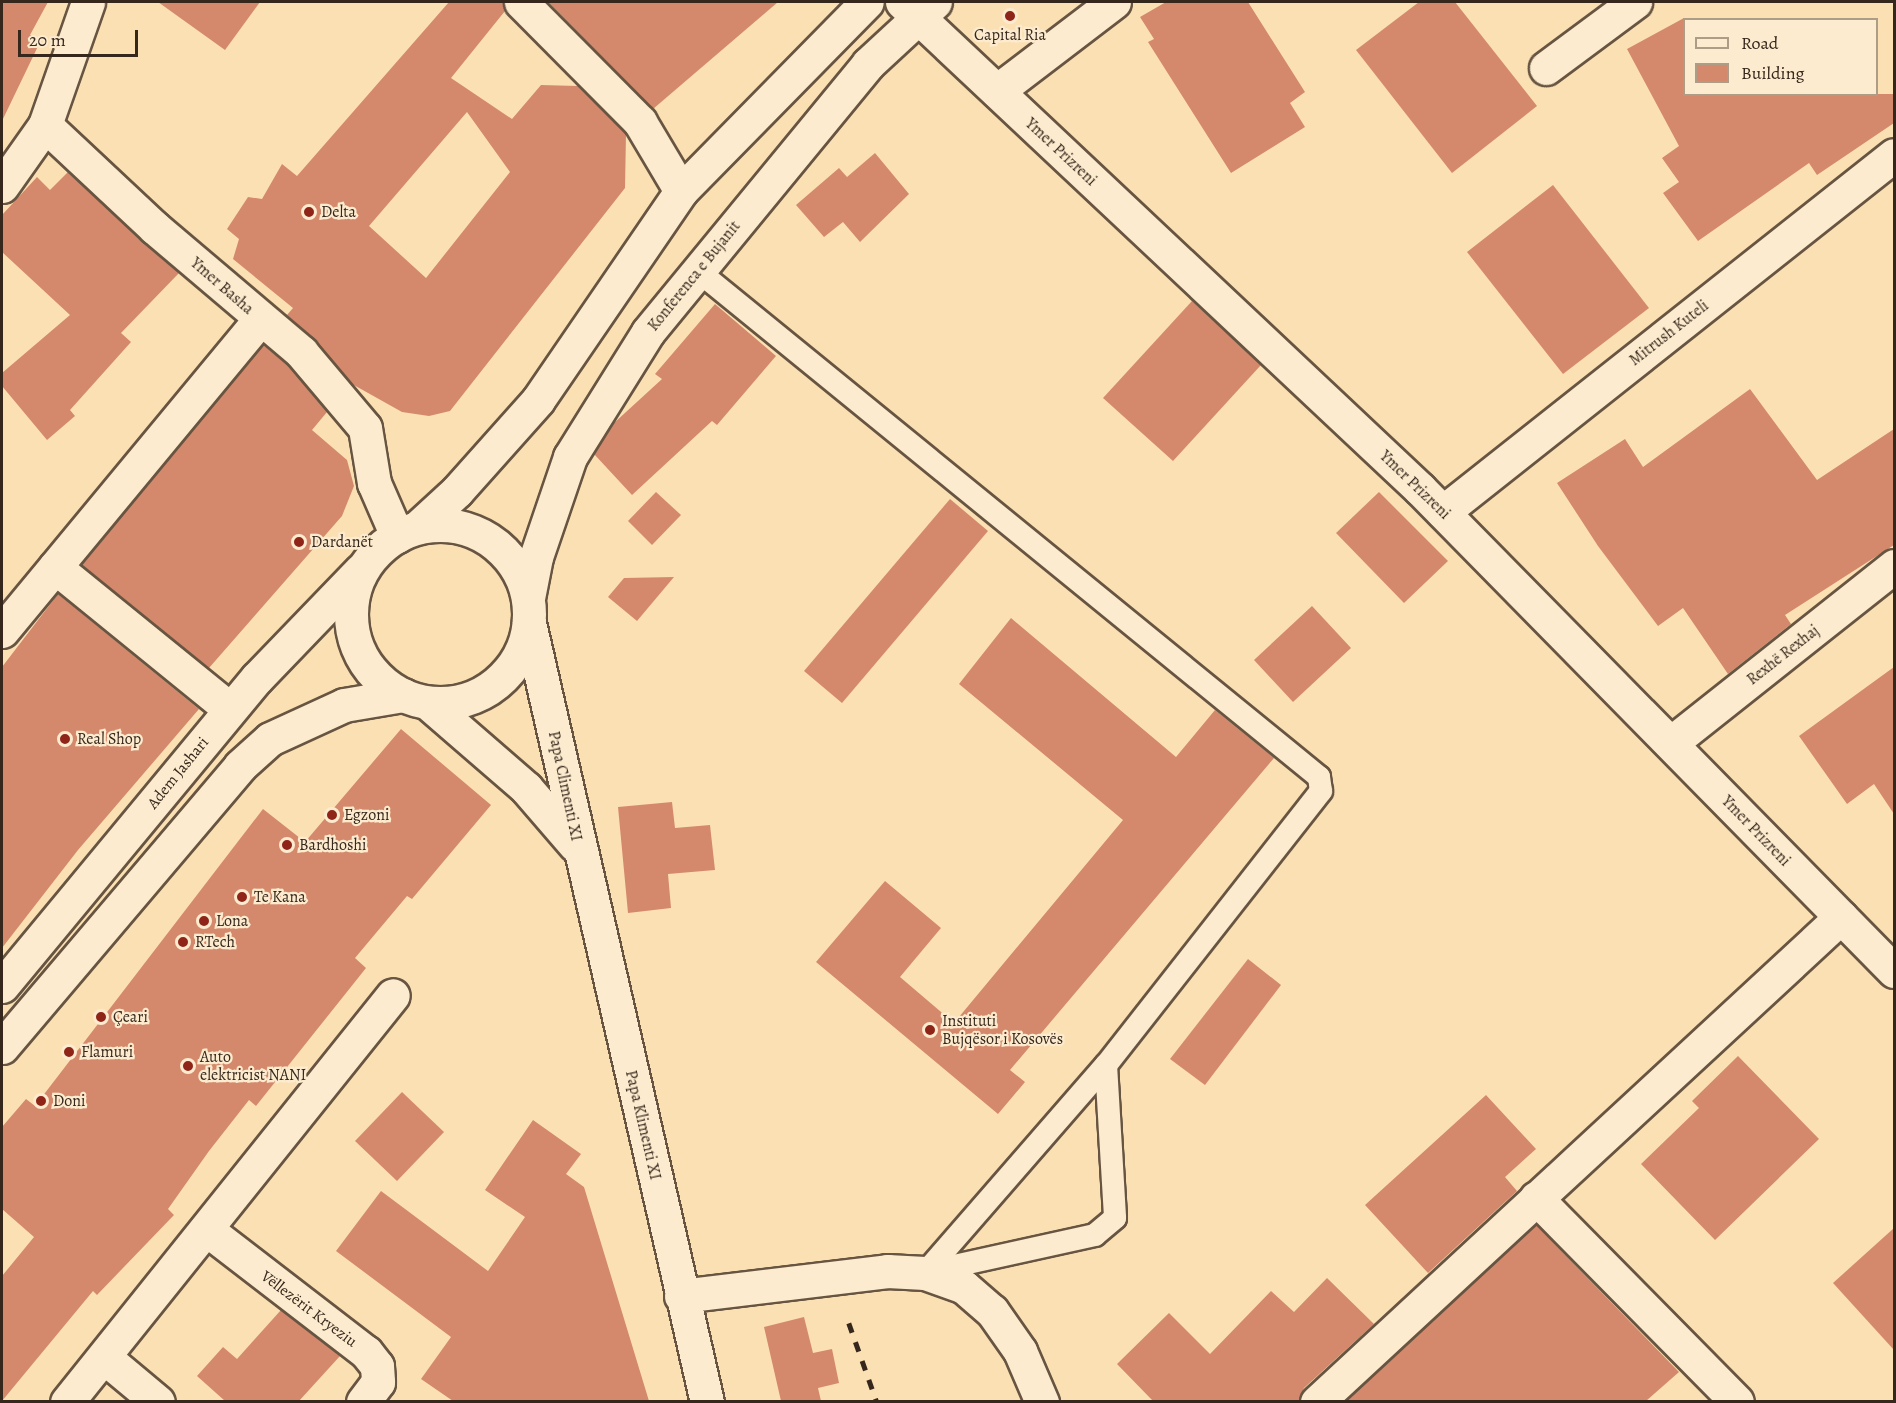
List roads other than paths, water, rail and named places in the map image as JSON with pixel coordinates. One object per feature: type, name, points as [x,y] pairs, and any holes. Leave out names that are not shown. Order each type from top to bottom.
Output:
[{"type":"street","points":[[2,186],[45,125],[88,2]]},
{"type":"street","points":[[521,2],[640,122],[681,191]]},
{"type":"street","points":[[415,699],[376,675],[354,640],[350,616],[354,591],[363,568],[457,491],[538,400],[681,191],[867,2]]},
{"type":"street","points":[[998,91],[1114,2]]},
{"type":"street","points":[[1546,68],[1635,2]]},
{"type":"street","name":"Ymer Prizreni","points":[[919,6],[998,91],[1443,512],[1894,971]]},
{"type":"street","name":"Konferenca e Bujanit","points":[[529,610],[536,557],[570,457],[648,332],[868,64],[919,6]]},
{"type":"street","name":"Ymer Basha","points":[[45,125],[260,319],[301,352],[365,428],[374,483],[407,531]]},
{"type":"street","name":"Mitrush Kuteli","points":[[1443,512],[1894,154]]},
{"type":"street","points":[[2,631],[260,319]]},
{"type":"street","points":[[2,1047],[240,766],[270,739],[344,705],[415,699],[459,701],[495,685],[512,668],[529,610],[516,568],[489,539],[466,529],[442,525],[407,531]]},
{"type":"street","name":"Rexhë Rexhaj","points":[[1671,744],[1894,566]]},
{"type":"street","points":[[55,567],[230,709]]},
{"type":"street","name":"Adem Jashari","points":[[2,986],[230,709],[363,568]]},
{"type":"street","name":"Papa Climenti XI","points":[[529,610],[579,848]]},
{"type":"street","name":"Papa Climenti XI","points":[[415,699],[526,788],[579,848]]},
{"type":"street","name":"Papa Klimenti XI","points":[[579,848],[707,1401]]},
{"type":"street","points":[[1317,1401],[1841,917]]},
{"type":"street","points":[[67,1401],[393,995]]},
{"type":"street","points":[[1536,1198],[1737,1401]]},
{"type":"street","name":"Vëllezërit Kryeziu","points":[[206,1229],[366,1352],[377,1366],[378,1382],[363,1401]]},
{"type":"street","points":[[681,1296],[887,1271],[926,1273],[964,1287],[992,1311],[1020,1351],[1042,1401]]},
{"type":"street","points":[[104,1357],[158,1401]]},
{"type":"lane","points":[[698,271],[1318,777],[1321,791],[1106,1065],[926,1273]]},
{"type":"lane","points":[[926,1273],[1095,1235],[1115,1218],[1106,1065]]},
{"type":"railway","points":[[849,1323],[877,1402]]},
{"type":"place","name":"Capital Ria","points":[[1010,16]]},
{"type":"place","name":"Delta","points":[[309,212]]},
{"type":"place","name":"Dardanët","points":[[299,542]]},
{"type":"place","name":"Real Shop","points":[[65,739]]},
{"type":"place","name":"Egzoni","points":[[332,815]]},
{"type":"place","name":"Bardhoshi","points":[[287,845]]},
{"type":"place","name":"Te Kana","points":[[242,897]]},
{"type":"place","name":"Lona","points":[[204,921]]},
{"type":"place","name":"RTech","points":[[183,942]]},
{"type":"place","name":"Çeari","points":[[101,1017]]},
{"type":"place","name":"Instituti Bujqësor i Kosovës","points":[[930,1030]]},
{"type":"place","name":"Flamuri","points":[[69,1052]]},
{"type":"place","name":"Auto elektricist NANI","points":[[188,1066]]},
{"type":"place","name":"Doni","points":[[41,1101]]}]
